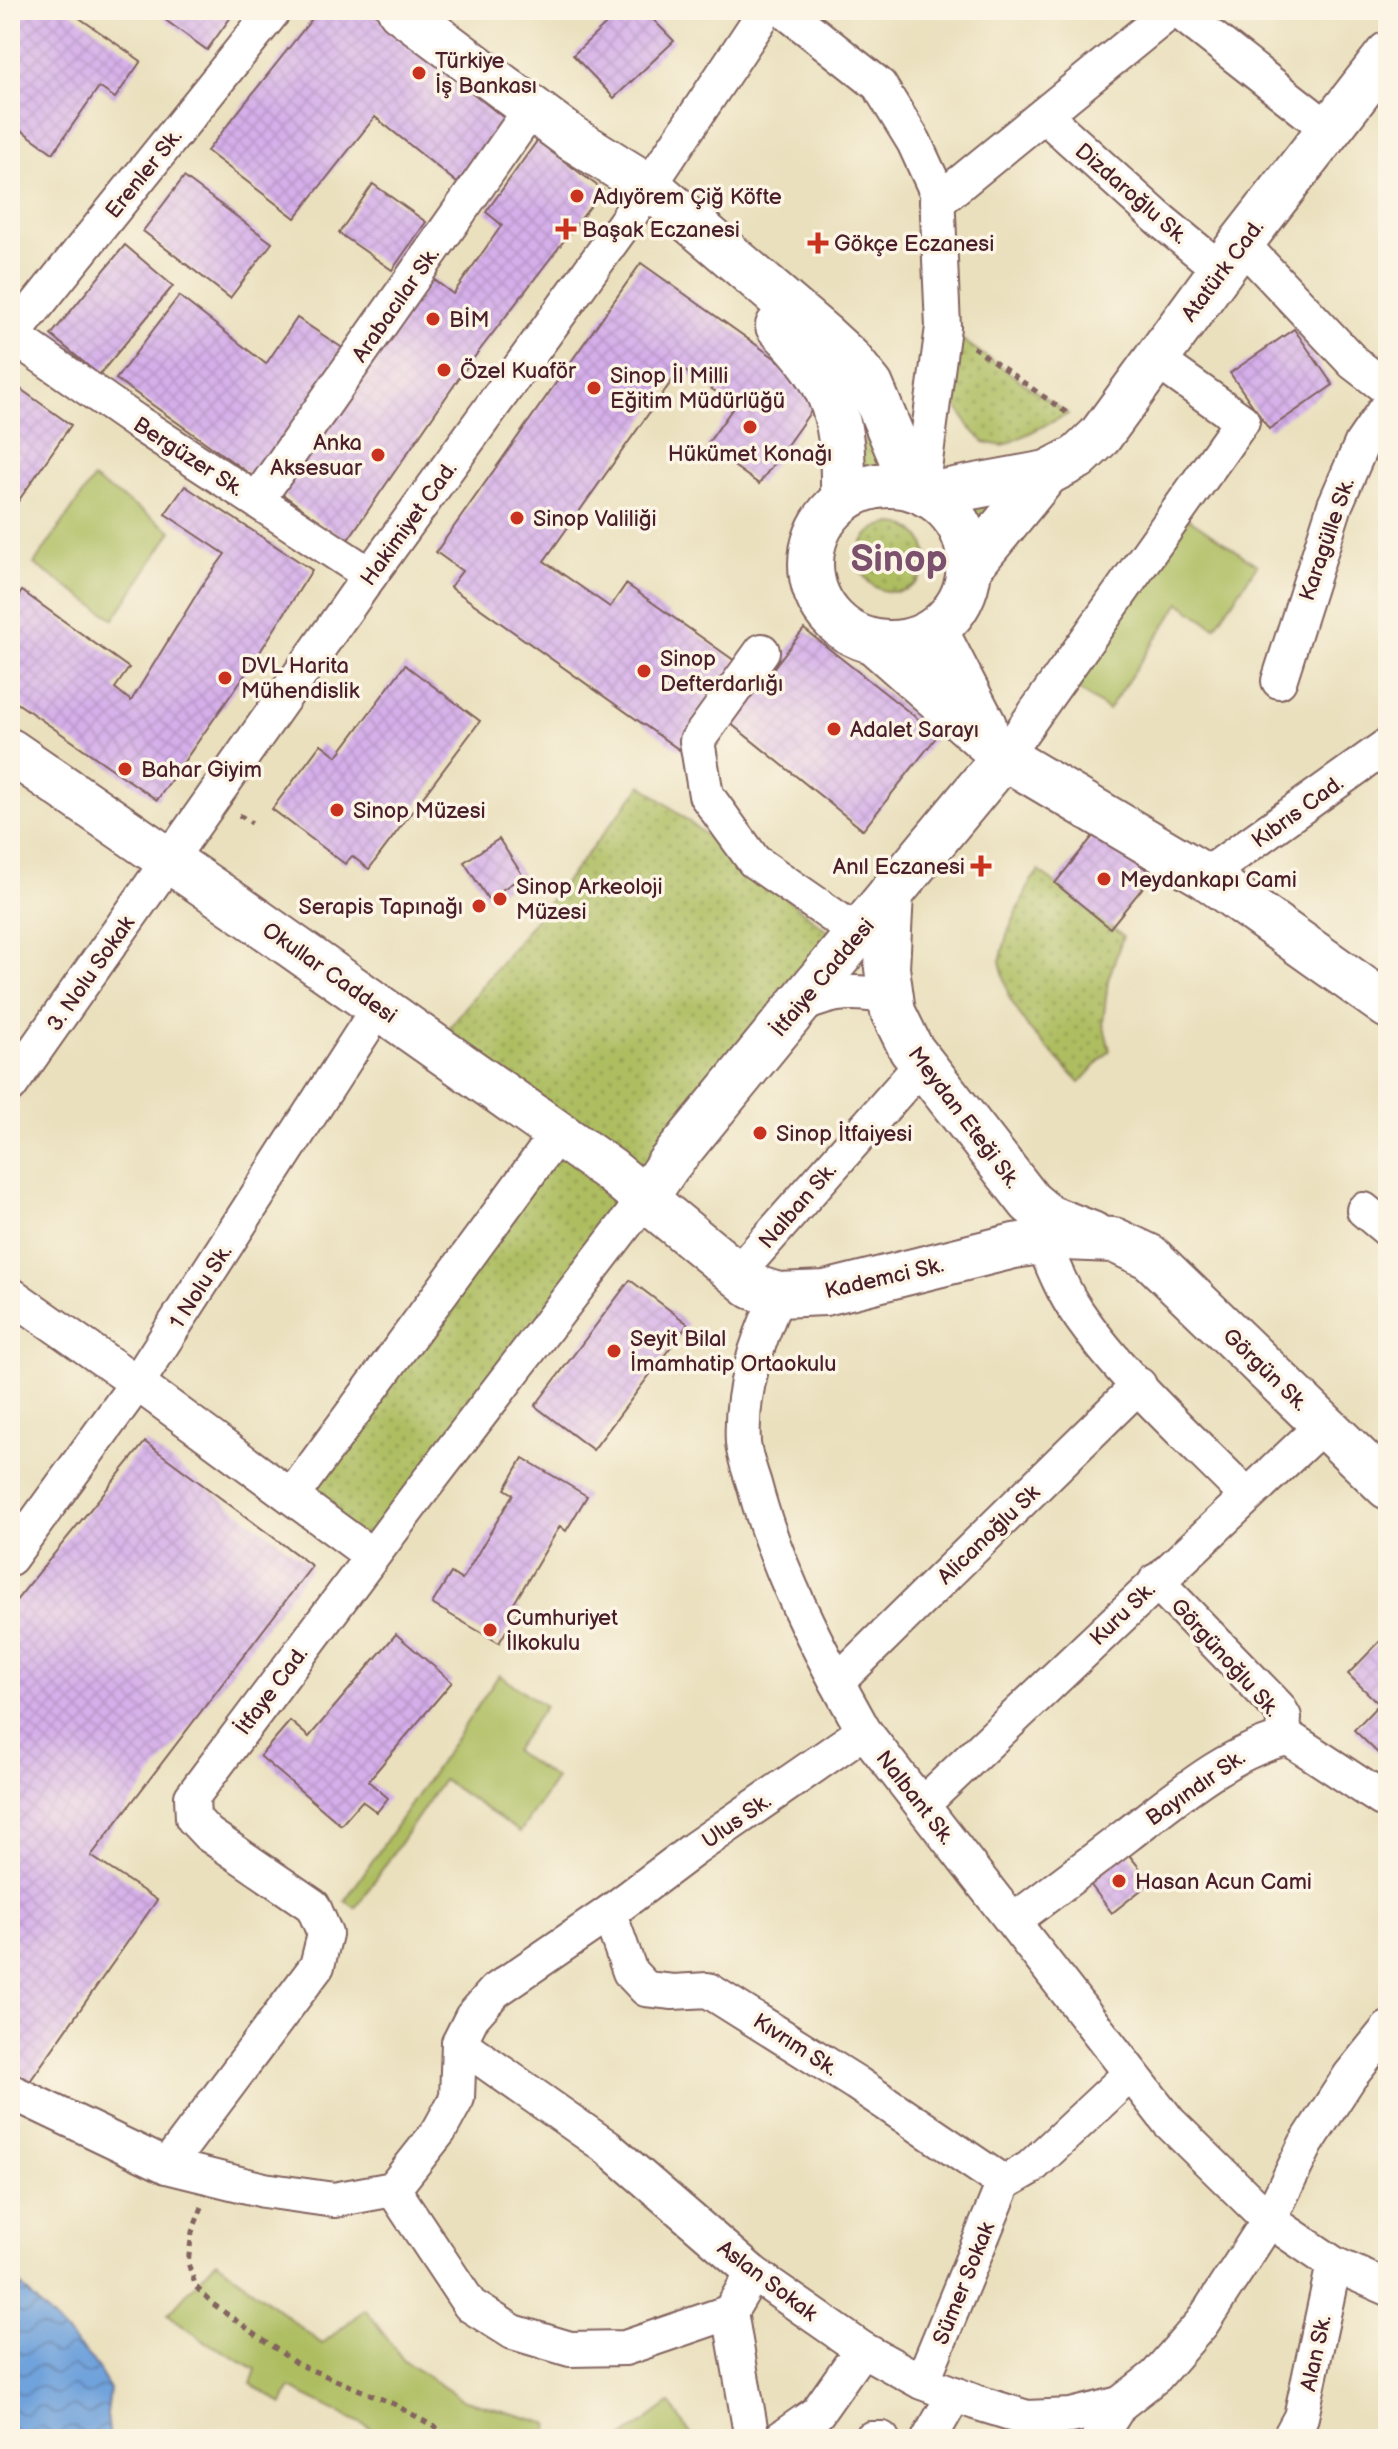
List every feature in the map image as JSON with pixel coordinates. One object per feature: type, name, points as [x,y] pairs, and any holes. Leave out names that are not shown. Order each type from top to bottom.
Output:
[{"type":"main road","points":[[400,10],[573,139],[642,198],[849,359],[871,386],[920,492]]},
{"type":"main road","name":"Atatürk Cad.","points":[[1047,473],[1078,457],[1100,436],[1231,257],[1388,54]]},
{"type":"main road","points":[[642,198],[808,355],[832,397],[844,448],[843,500]]},
{"type":"main road","points":[[920,492],[1047,473]]},
{"type":"main road","points":[[968,569],[1047,473]]},
{"type":"main road","points":[[875,643],[902,643],[935,630],[956,609],[968,581],[967,545],[958,523],[939,502],[897,485],[869,487],[843,500],[823,520],[816,535],[811,556],[813,584],[819,600],[843,628],[875,643],[1004,757],[1205,876],[1388,1006]]},
{"type":"main road","points":[[935,630],[960,682],[1004,757]]},
{"type":"main road","name":"Okullar Caddesi","points":[[10,751],[558,1133],[610,1170],[644,1200]]},
{"type":"main road","name":"İtfaiye Caddesi","points":[[644,1200],[668,1165],[1004,757]]},
{"type":"main road","name":"Meydan Eteği Sk.","points":[[891,893],[887,968],[893,1010],[911,1049],[1030,1202],[1048,1217],[1071,1228],[1132,1248]]},
{"type":"main road","name":"Kademci Sk.","points":[[644,1200],[736,1275],[753,1287],[778,1295],[825,1293],[1042,1240],[1065,1238],[1132,1248]]},
{"type":"main road","name":"Görgün Sk.","points":[[1132,1248],[1386,1481]]},
{"type":"street","name":"Erenler Sk.","points":[[11,335],[274,10]]},
{"type":"street","name":"Hakimiyet Cad.","points":[[169,861],[370,575],[642,198],[766,10]]},
{"type":"street","points":[[784,10],[879,85],[914,142],[937,192],[943,327],[920,492]]},
{"type":"street","points":[[937,202],[1174,10],[1331,131]]},
{"type":"street","name":"Arabacılar Sk.","points":[[257,500],[532,108]]},
{"type":"street","name":"Dizdaroğlu Sk.","points":[[1044,115],[1158,218],[1231,257],[1388,389]]},
{"type":"street","name":"Bergüzer Sk.","points":[[11,335],[135,421],[370,575]]},
{"type":"street","points":[[1004,757],[1242,421],[1155,359]]},
{"type":"street","name":"Karagülle Sk.","points":[[1279,681],[1335,505],[1362,443],[1388,405]]},
{"type":"street","points":[[762,651],[697,741],[706,795],[754,861],[858,933]]},
{"type":"street","name":"Kıbrıs Cad.","points":[[1205,876],[1388,745]]},
{"type":"street","name":"3. Nolu Sokak","points":[[10,1086],[169,861]]},
{"type":"street","points":[[797,1007],[848,991],[882,996],[893,1010]]},
{"type":"street","name":"1 Nolu Sk.","points":[[10,1558],[137,1383],[379,1007]]},
{"type":"street","name":"Nalban Sk.","points":[[736,1275],[922,1064]]},
{"type":"street","points":[[292,1496],[558,1133]]},
{"type":"street","name":"İtfaye Cad.","points":[[167,2166],[317,1966],[325,1934],[313,1906],[208,1834],[193,1818],[192,1797],[644,1200]]},
{"type":"street","points":[[1042,1240],[1075,1309],[1139,1385],[1247,1496]]},
{"type":"street","points":[[10,1294],[372,1556]]},
{"type":"street","name":"Nalbant Sk.","points":[[778,1295],[760,1335],[744,1397],[743,1446],[759,1505],[786,1575],[864,1731],[1169,2122],[1269,2220],[1334,2264],[1388,2288]]},
{"type":"street","name":"Alicanoğlu Sk","points":[[837,1682],[1139,1385]]},
{"type":"street","name":"Kuru Sk.","points":[[923,1804],[1324,1424]]},
{"type":"street","name":"Görgünoğlu Sk.","points":[[1156,1581],[1278,1707],[1284,1717],[1283,1739]]},
{"type":"street","name":"Ulus Sk.","points":[[459,2043],[472,2017],[495,1991],[864,1731]]},
{"type":"street","points":[[1283,1739],[1298,1742],[1382,1799],[1388,1800]]},
{"type":"street","name":"Bayındır Sk.","points":[[1013,1921],[1168,1804],[1249,1749],[1269,1740],[1283,1739]]},
{"type":"street","name":"Kıvrım Sk.","points":[[609,1913],[630,1972],[646,1989],[673,1992],[708,1990],[793,2042],[1004,2183]]},
{"type":"street","points":[[1098,2439],[1120,2404],[1156,2376],[1202,2323],[1269,2220],[1306,2144],[1350,2076],[1388,2029]]},
{"type":"street","points":[[10,2091],[167,2166],[264,2190],[334,2200],[393,2189],[439,2131],[457,2098],[459,2043]]},
{"type":"street","name":"Aslan Sokak","points":[[459,2043],[607,2147],[753,2273],[862,2349],[922,2382],[1027,2418],[1071,2416],[1120,2404]]},
{"type":"street","points":[[1004,2183],[1030,2168],[1130,2074]]},
{"type":"street","name":"Sümer Sokak","points":[[922,2382],[1004,2183]]},
{"type":"street","points":[[393,2189],[470,2305],[513,2332],[570,2349],[625,2348],[730,2312]]},
{"type":"street","name":"Alan Sk.","points":[[1289,2439],[1301,2417],[1334,2264]]},
{"type":"street","points":[[752,2439],[730,2312],[753,2273]]},
{"type":"street","points":[[780,2439],[817,2413],[862,2349]]},
{"type":"street","points":[[929,2439],[955,2394]]},
{"type":"street","points":[[871,2439],[882,2439]]},
{"type":"path","points":[[598,10],[611,19]]},
{"type":"path","points":[[943,327],[1100,436]]},
{"type":"path","points":[[214,2177],[192,2232],[188,2263],[196,2287],[234,2321],[297,2364],[394,2404],[456,2439]]},
{"type":"green space","points":[[954,334],[1068,414],[1003,446],[984,442],[971,429],[952,398]]},
{"type":"green space","points":[[867,429],[892,465],[856,475]]},
{"type":"green space","points":[[93,479],[172,531],[114,619],[34,564]]},
{"type":"green space","points":[[1013,499],[975,555],[961,513]]},
{"type":"green space","points":[[1188,518],[1257,565],[1215,627],[1180,603],[1108,710],[1074,687]]},
{"type":"green space","points":[[893,524],[917,534],[927,558],[917,582],[893,592],[869,582],[859,558],[869,534]]},
{"type":"green space","points":[[642,785],[847,946],[372,1556],[292,1496],[558,1134],[445,1033]]},
{"type":"green space","points":[[1039,871],[1123,936],[1108,980],[1103,1023],[1110,1050],[1080,1083],[1028,1028],[1009,997],[1000,961],[1008,932],[1031,881]]},
{"type":"green space","points":[[499,1675],[545,1706],[514,1751],[556,1779],[520,1832],[443,1780],[356,1908],[345,1901]]},
{"type":"green space","points":[[216,2261],[322,2344],[365,2309],[404,2361],[462,2399],[549,2424],[546,2439],[392,2439],[290,2388],[283,2404],[251,2384],[256,2369],[204,2341],[168,2314]]},
{"type":"green space","points":[[670,2403],[694,2439],[621,2439]]},
{"type":"water","points":[[10,2274],[93,2361],[110,2389],[107,2415],[110,2439],[10,2439]]},
{"type":"building","points":[[10,10],[68,10],[141,61],[115,98],[99,87],[53,153],[10,122]]},
{"type":"building","points":[[171,10],[236,10],[207,50],[164,19]]},
{"type":"building","points":[[319,10],[370,10],[510,123],[461,186],[375,117],[295,218],[207,151]]},
{"type":"building","points":[[621,10],[644,10],[674,41],[614,98],[573,55]]},
{"type":"building","points":[[537,141],[603,190],[466,368],[347,541],[274,488],[308,441],[316,447],[432,278],[453,294],[502,225],[486,212]]},
{"type":"building","points":[[184,177],[272,243],[230,298],[143,231]]},
{"type":"building","points":[[373,184],[426,222],[392,270],[339,233]]},
{"type":"building","points":[[125,245],[173,286],[99,375],[51,335]]},
{"type":"building","name":"Sinop Valiliği","points":[[641,263],[824,393],[759,484],[706,446],[735,405],[681,368],[544,561],[610,607],[626,584],[742,666],[681,751],[450,587],[462,571],[436,552]]},
{"type":"building","points":[[179,296],[266,364],[297,318],[350,353],[261,482],[116,379]]},
{"type":"building","points":[[1294,329],[1333,385],[1269,429],[1230,373]]},
{"type":"building","points":[[12,383],[71,425],[10,513],[10,386]]},
{"type":"building","points":[[185,486],[312,570],[251,666],[157,800],[10,698],[10,608],[22,591],[129,668],[115,688],[131,701],[201,587],[225,554],[165,514]]},
{"type":"building","name":"Adalet Sarayı","points":[[804,629],[938,735],[863,830],[730,723]]},
{"type":"building","points":[[405,665],[480,721],[369,869],[352,856],[345,864],[272,809],[321,744],[337,756]]},
{"type":"building","name":"Meydankapı Cami","points":[[1098,830],[1153,875],[1110,928],[1055,883]]},
{"type":"building","points":[[499,839],[523,876],[488,899],[464,862]]},
{"type":"building","points":[[630,1280],[688,1324],[593,1450],[535,1406]]},
{"type":"building","points":[[145,1442],[312,1566],[91,1856],[157,1900],[28,2084],[10,2076],[10,1608]]},
{"type":"building","name":"Cumhuriyet İlkokulu","points":[[523,1458],[587,1496],[566,1531],[560,1526],[513,1605],[520,1608],[499,1643],[432,1604],[451,1573],[462,1580],[513,1494],[505,1489]]},
{"type":"building","points":[[1388,1633],[1386,1761],[1354,1730],[1379,1704],[1348,1674]]},
{"type":"building","points":[[396,1634],[452,1682],[368,1781],[388,1798],[377,1812],[362,1801],[341,1825],[260,1756],[290,1721],[309,1737]]},
{"type":"building","name":"Hasan Acun Cami","points":[[1125,1850],[1151,1882],[1112,1913],[1087,1880]]},
{"type":"place","name":"Türkiye İş Bankası","points":[[419,73]]},
{"type":"place","name":"Adıyörem Çiğ Köfte","points":[[577,196]]},
{"type":"place","name":"Başak Eczanesi","points":[[566,229]]},
{"type":"place","name":"Gökçe Eczanesi","points":[[818,243]]},
{"type":"place","name":"BİM","points":[[433,319]]},
{"type":"place","name":"Özel Kuaför","points":[[444,370]]},
{"type":"place","name":"Sinop İl Milli Eğitim Müdürlüğü","points":[[594,388]]},
{"type":"place","name":"Hükümet Konağı","points":[[750,427]]},
{"type":"place","name":"Anka Aksesuar","points":[[378,455]]},
{"type":"place","name":"Sinop Valiliği","points":[[517,518]]},
{"type":"place","name":"Sinop Defterdarlığı","points":[[644,671]]},
{"type":"place","name":"DVL Harita Mühendislik","points":[[225,678]]},
{"type":"place","name":"Adalet Sarayı","points":[[834,729]]},
{"type":"place","name":"Bahar Giyim","points":[[125,769]]},
{"type":"place","name":"Sinop Müzesi","points":[[337,810]]},
{"type":"place","name":"Anıl Eczanesi","points":[[981,866]]},
{"type":"place","name":"Meydankapı Cami","points":[[1104,879]]},
{"type":"place","name":"Sinop Arkeoloji Müzesi","points":[[500,899]]},
{"type":"place","name":"Serapis Tapınağı","points":[[479,906]]},
{"type":"place","name":"Sinop İtfaiyesi","points":[[760,1133]]},
{"type":"place","name":"Seyit Bilal İmamhatip Ortaokulu","points":[[614,1351]]},
{"type":"place","name":"Cumhuriyet İlkokulu","points":[[490,1630]]},
{"type":"place","name":"Hasan Acun Cami","points":[[1119,1881]]},
{"type":"district","name":"Sinop","points":[[899,558]]}]
